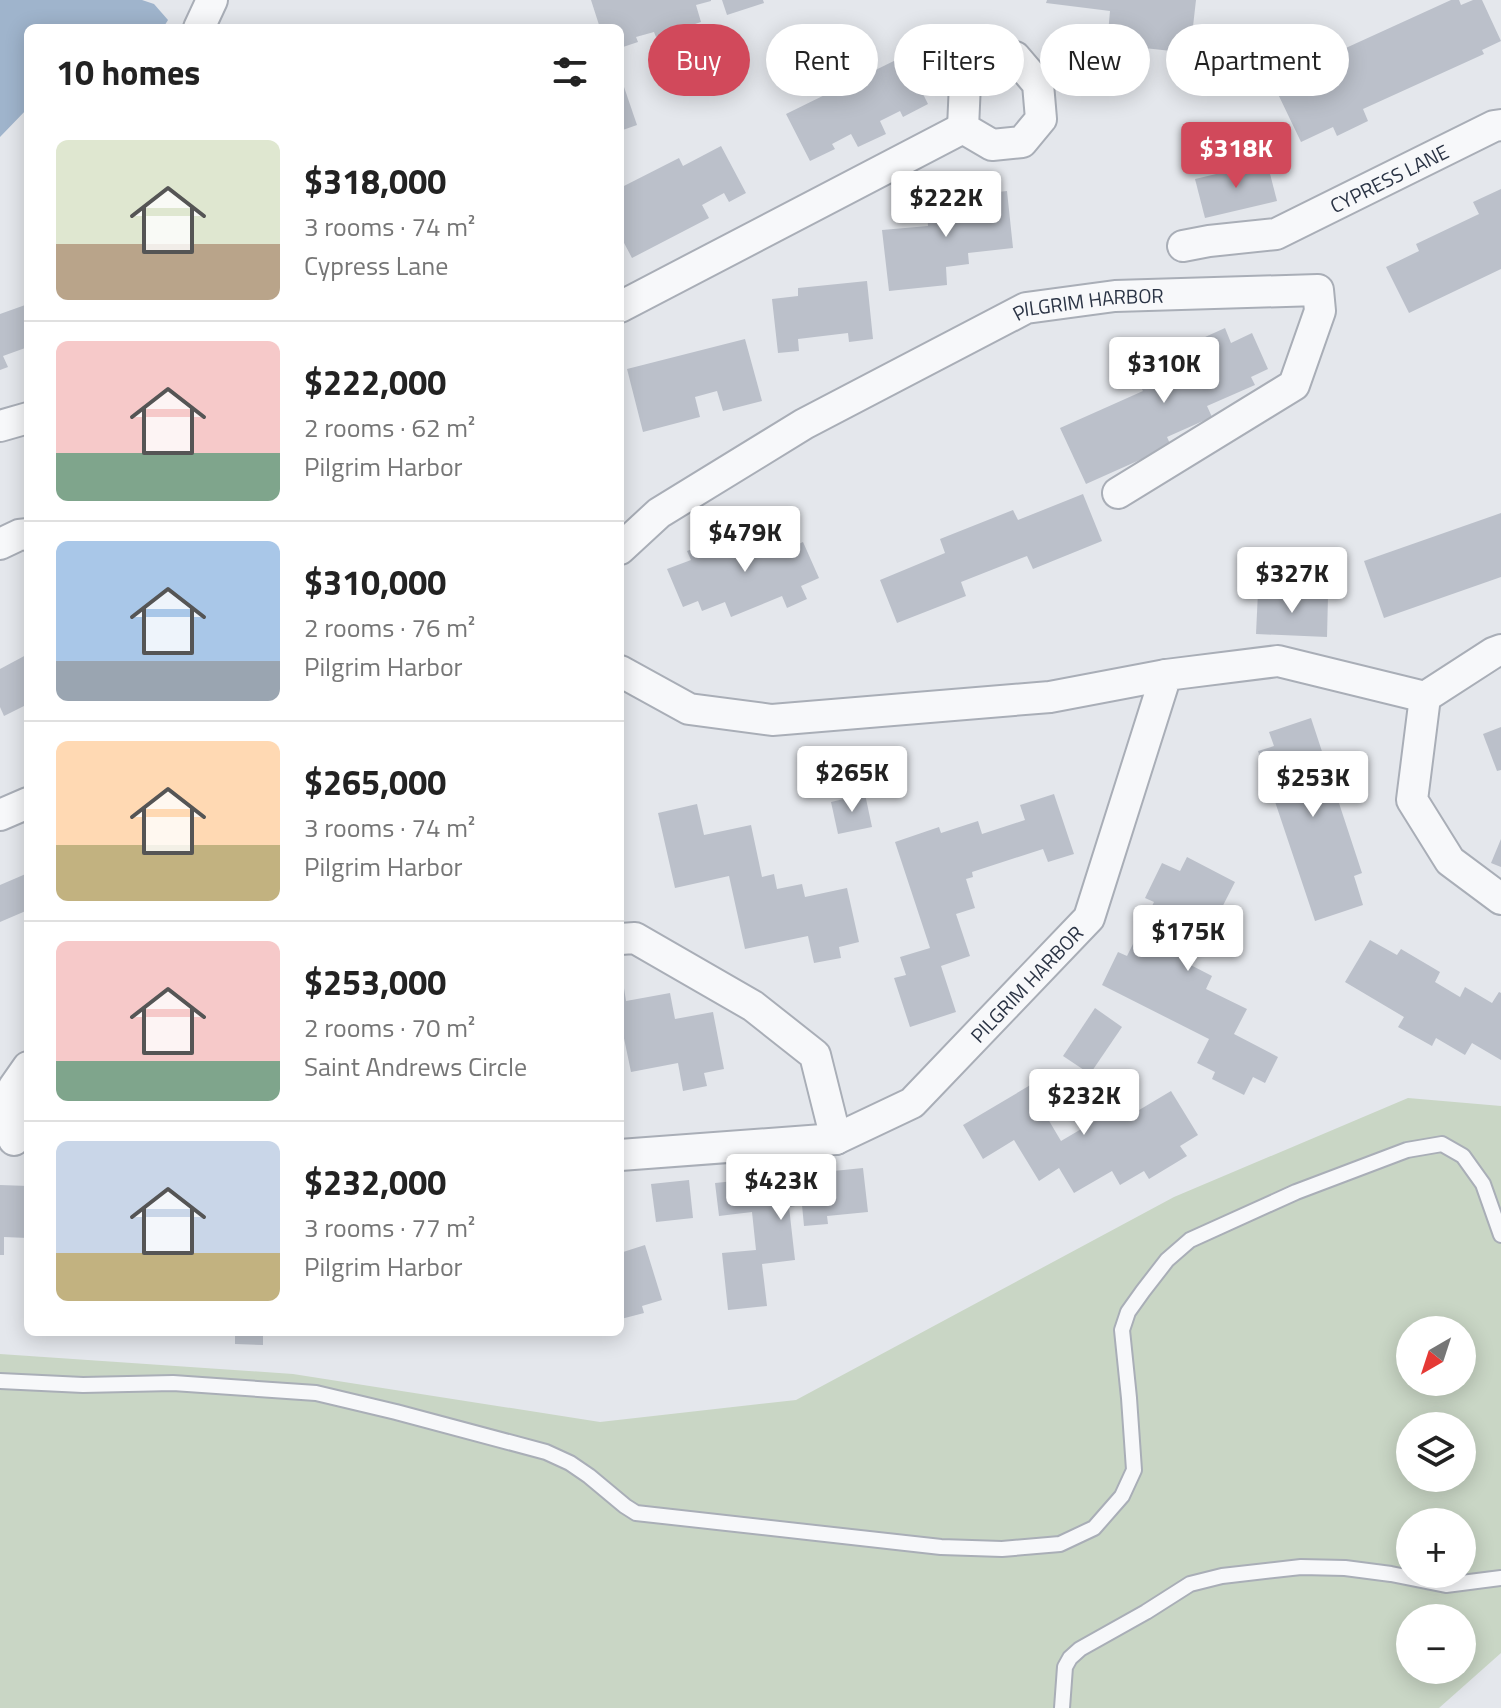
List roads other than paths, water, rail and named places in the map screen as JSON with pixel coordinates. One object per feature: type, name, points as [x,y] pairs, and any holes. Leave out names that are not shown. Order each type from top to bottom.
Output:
[{"type":"street","points":[[201,24],[212,0]]},
{"type":"street","name":"CYPRESS LANE","points":[[1183,246],[1276,234],[1501,125]]},
{"type":"street","points":[[624,305],[963,128]]},
{"type":"street","name":"PILGRIM HARBOR","points":[[624,545],[659,513],[804,424],[1026,308],[1115,296],[1318,290],[1320,311],[1294,385],[1118,493]]},
{"type":"street","points":[[0,426],[24,419]]},
{"type":"street","points":[[0,544],[24,534]]},
{"type":"street","points":[[624,673],[689,709],[772,720],[1050,697],[1166,675],[1278,661],[1425,697],[1501,650]]},
{"type":"street","name":"PILGRIM HARBOR","points":[[624,1155],[836,1139],[912,1103],[1089,918],[1166,675]]},
{"type":"street","points":[[1425,697],[1412,800],[1450,861],[1501,899]]},
{"type":"street","points":[[0,815],[24,805]]},
{"type":"street","points":[[624,939],[635,938],[753,1006],[815,1055],[836,1139]]},
{"type":"street","points":[[14,1141],[14,1087],[24,1073]]},
{"type":"lane","points":[[0,1381],[83,1385],[173,1383],[316,1393],[546,1452],[570,1463],[636,1513],[941,1547],[1002,1549],[1060,1544],[1094,1528],[1122,1496],[1134,1470],[1122,1330],[1128,1312],[1143,1291],[1167,1260],[1190,1240],[1296,1192],[1379,1160],[1407,1150],[1442,1144],[1463,1156],[1483,1184],[1501,1235]]},
{"type":"lane","points":[[1062,1708],[1065,1667],[1070,1658],[1080,1649],[1190,1584],[1222,1576],[1301,1567],[1360,1570],[1446,1585],[1501,1578]]},
{"type":"water","points":[[0,0],[142,0],[154,4],[168,20],[166,24],[24,24],[24,112],[0,137]]}]
